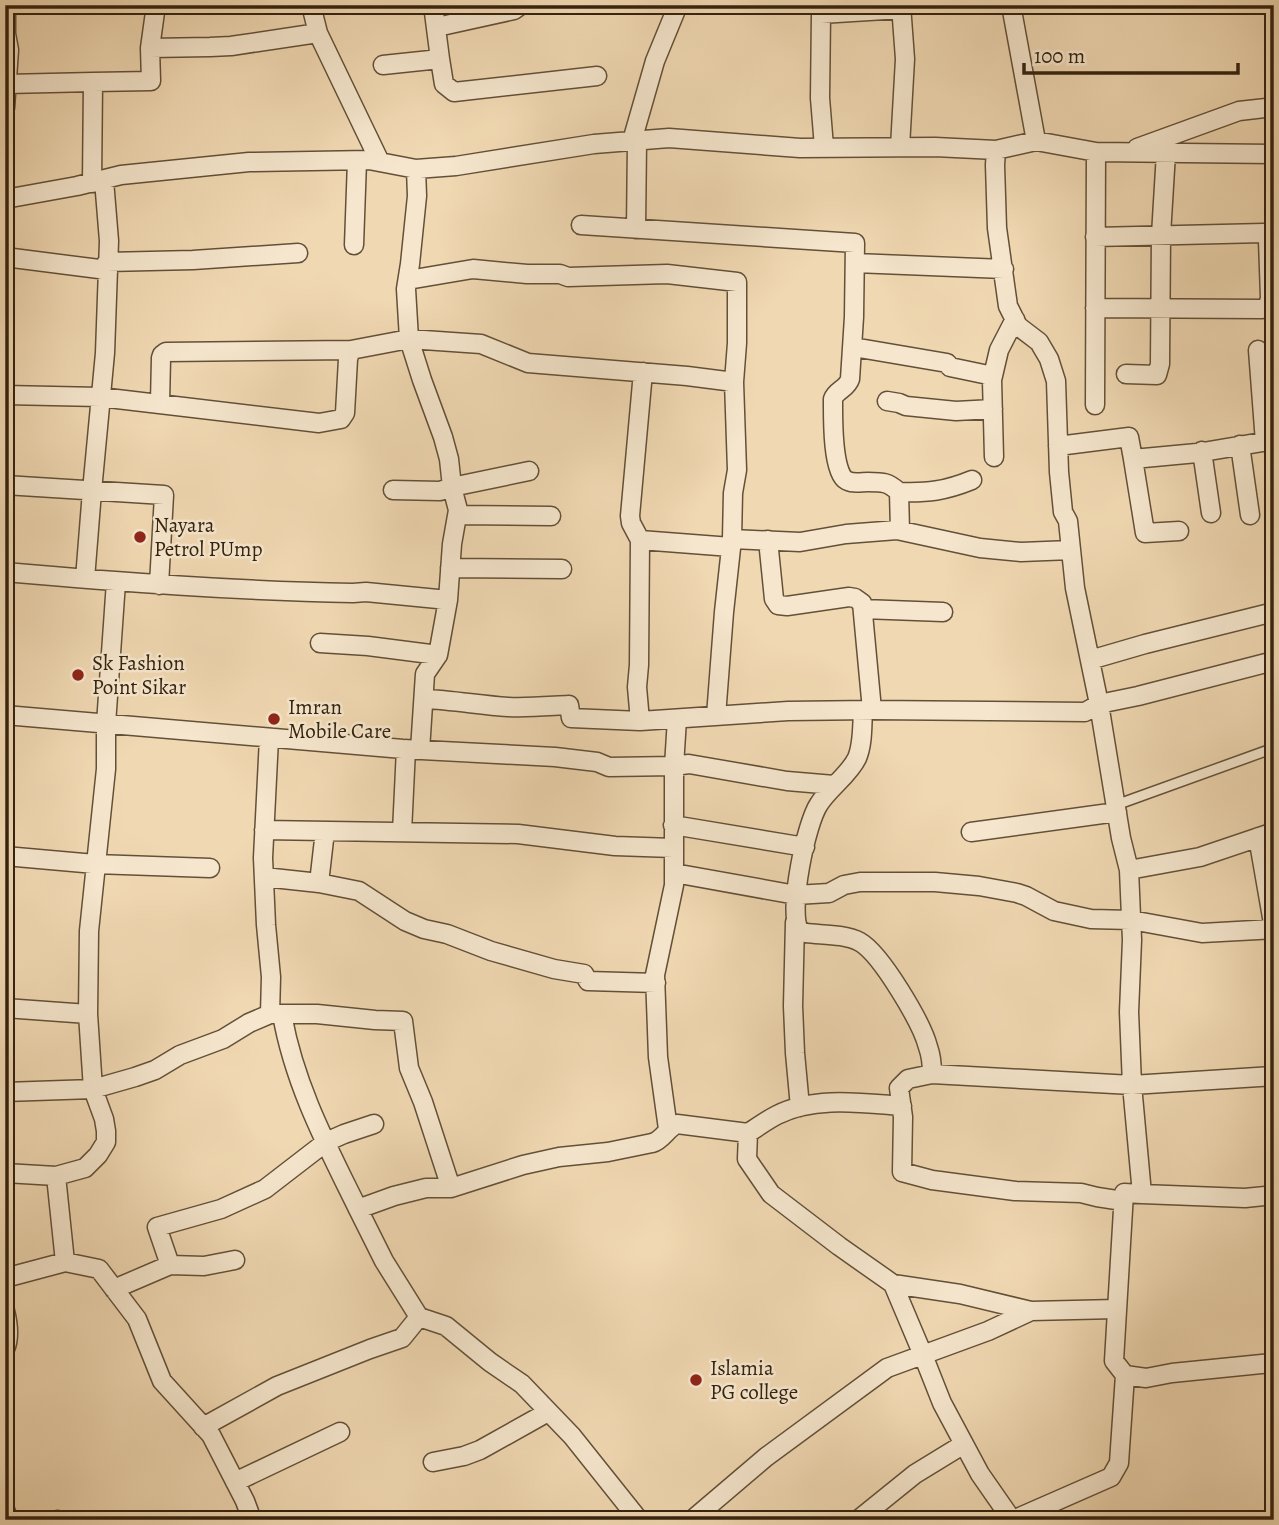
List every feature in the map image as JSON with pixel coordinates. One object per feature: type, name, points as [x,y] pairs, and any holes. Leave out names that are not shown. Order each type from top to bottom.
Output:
[{"type":"street","points":[[5,108],[9,50],[6,5]]},
{"type":"street","points":[[7,84],[151,81],[150,48],[156,5]]},
{"type":"street","points":[[311,5],[318,33],[380,162]]},
{"type":"street","points":[[433,5],[444,84],[454,92],[597,76]]},
{"type":"street","points":[[438,27],[514,10],[521,5]]},
{"type":"street","points":[[636,229],[635,141],[655,61],[678,5]]},
{"type":"street","points":[[1011,5],[1036,141]]},
{"type":"street","points":[[824,148],[820,98],[821,14],[901,7],[905,59],[900,147]]},
{"type":"street","points":[[150,48],[231,46],[318,33]]},
{"type":"street","points":[[383,65],[440,59]]},
{"type":"street","points":[[85,579],[105,353],[109,241],[98,181],[93,82]]},
{"type":"street","points":[[1126,153],[1239,111],[1274,107]]},
{"type":"street","points":[[5,199],[121,175],[248,162],[357,161],[416,169],[456,166],[594,144],[669,138],[800,148],[996,150],[1036,141],[1096,152],[1274,154]]},
{"type":"street","points":[[996,150],[997,228],[1008,306],[1018,326],[1039,342],[1049,359],[1056,381],[1063,512],[1068,521],[1075,588],[1129,870],[1129,1012],[1132,1085],[1142,1194]]},
{"type":"street","points":[[1095,405],[1096,152]]},
{"type":"street","points":[[1126,374],[1157,375],[1160,364],[1161,235],[1166,153]]},
{"type":"street","points":[[354,245],[357,161]]},
{"type":"street","points":[[402,832],[413,750],[424,699],[425,674],[438,655],[448,600],[458,510],[443,437],[409,340],[406,289],[417,196],[416,169]]},
{"type":"street","points":[[581,225],[855,243],[853,347],[848,385],[835,394],[833,399],[839,472],[843,479],[850,482],[877,482],[891,485],[899,492],[943,491],[972,480]]},
{"type":"street","points":[[1095,237],[1259,232],[1266,234],[1270,298],[1268,306],[1262,309],[1095,308]]},
{"type":"street","points":[[5,257],[107,266],[298,253]]},
{"type":"street","points":[[855,262],[1004,269]]},
{"type":"street","points":[[408,280],[473,269],[560,274],[568,277],[667,274],[737,282],[734,382],[737,470],[716,716]]},
{"type":"street","points":[[994,457],[993,376],[999,350],[1015,319]]},
{"type":"street","points":[[160,403],[161,358],[166,352],[351,350],[409,340],[481,344],[528,363],[734,382]]},
{"type":"street","points":[[853,347],[947,363],[950,367],[993,376]]},
{"type":"street","points":[[5,395],[100,397],[319,422],[341,419],[345,413],[348,359],[351,350]]},
{"type":"street","points":[[1133,459],[1269,441],[1267,378],[1258,350]]},
{"type":"street","points":[[640,722],[637,687],[640,540],[630,516],[643,372]]},
{"type":"street","points":[[887,401],[906,406],[956,411],[993,409]]},
{"type":"street","points":[[1058,446],[1129,437],[1145,533],[1179,531]]},
{"type":"street","points":[[1240,445],[1250,515]]},
{"type":"street","points":[[1202,451],[1211,513]]},
{"type":"street","points":[[393,490],[440,491],[529,471]]},
{"type":"street","points":[[5,485],[164,495],[159,585]]},
{"type":"street","points":[[899,492],[900,530]]},
{"type":"street","points":[[457,515],[551,516]]},
{"type":"street","points":[[640,540],[800,542],[846,534],[900,530],[980,548],[1021,552],[1071,550]]},
{"type":"street","points":[[768,540],[774,599],[778,605],[849,597],[859,600],[863,609],[867,710],[861,745],[854,763],[817,805],[813,814],[796,895],[793,1006],[794,1053],[800,1107]]},
{"type":"street","points":[[450,568],[562,569]]},
{"type":"street","points":[[5,572],[265,592],[366,592],[448,600]]},
{"type":"street","points":[[5,1173],[56,1176],[85,1168],[106,1142],[104,1119],[93,1089],[88,1014],[89,932],[106,769],[106,723],[116,582]]},
{"type":"street","points":[[863,609],[943,612]]},
{"type":"street","points":[[1090,660],[1274,612]]},
{"type":"street","points":[[320,643],[438,655]]},
{"type":"street","points":[[424,699],[527,708],[569,705],[571,718],[640,722],[788,711],[1085,712],[1099,704],[1274,661]]},
{"type":"street","points":[[5,715],[413,750],[555,757],[597,762],[609,767],[689,764],[787,781],[834,785]]},
{"type":"street","points":[[668,1129],[657,1057],[655,975],[674,885],[674,766],[677,719]]},
{"type":"street","points":[[269,737],[264,830],[265,926],[276,1014],[286,1036],[301,1087],[326,1142],[384,1261],[419,1317],[446,1326],[522,1384],[572,1436],[639,1520]]},
{"type":"street","points":[[971,832],[1116,808]]},
{"type":"street","points":[[673,825],[805,847]]},
{"type":"street","points":[[264,830],[518,834],[615,846],[673,848]]},
{"type":"street","points":[[319,883],[325,831]]},
{"type":"street","points":[[674,873],[796,895],[830,893],[844,885],[860,882],[935,882],[979,886],[1017,893],[1067,915],[1091,919],[1131,920],[1202,933],[1274,924],[1266,834],[1200,856],[1129,870]]},
{"type":"street","points":[[5,856],[95,864],[210,868]]},
{"type":"street","points":[[264,877],[359,891],[405,921],[424,929],[447,934],[554,970],[584,974],[588,981],[656,983]]},
{"type":"street","points":[[795,922],[802,932],[856,940],[866,946],[916,1017],[929,1048],[932,1074]]},
{"type":"street","points":[[5,1008],[88,1014]]},
{"type":"street","points":[[5,1092],[93,1089],[155,1069],[180,1055],[223,1039],[249,1023],[276,1014],[317,1014],[403,1021],[409,1068],[452,1188]]},
{"type":"street","points":[[1123,1201],[1081,1193],[1014,1191],[932,1180],[902,1172],[902,1106],[899,1088],[908,1079],[932,1074],[1132,1085],[1274,1076]]},
{"type":"street","points":[[358,1209],[426,1188],[452,1188],[523,1165],[652,1143],[677,1124],[748,1132],[778,1114],[823,1103],[902,1106]]},
{"type":"street","points":[[170,1265],[157,1227],[221,1209],[265,1189],[326,1142],[374,1124]]},
{"type":"street","points":[[748,1132],[747,1159],[771,1194],[893,1284],[960,1293],[1031,1311],[1116,1309]]},
{"type":"street","points":[[56,1176],[65,1262]]},
{"type":"street","points":[[893,1284],[942,1403],[980,1474],[1009,1519],[1111,1477],[1119,1463],[1125,1375],[1114,1361],[1124,1193],[1245,1198],[1274,1195]]},
{"type":"street","points":[[114,1289],[170,1265],[204,1266],[235,1260]]},
{"type":"street","points":[[5,1278],[65,1262],[99,1269],[137,1318],[162,1381],[211,1435],[252,1520]]},
{"type":"street","points":[[5,1311],[8,1333],[5,1349]]},
{"type":"street","points":[[692,1520],[766,1457],[887,1368],[988,1331],[1031,1311]]},
{"type":"street","points":[[203,1427],[277,1386],[402,1338],[419,1317]]},
{"type":"street","points":[[1125,1375],[1146,1378],[1172,1373],[1273,1366]]},
{"type":"street","points":[[433,1462],[480,1450],[548,1412]]},
{"type":"street","points":[[235,1482],[340,1432]]},
{"type":"street","points":[[858,1520],[915,1474],[964,1444]]},
{"type":"street","points":[[5,1510],[9,1520]]},
{"type":"lane","points":[[1116,808],[1274,748]]},
{"type":"place","name":"Nayara Petrol PUmp","points":[[140,537]]},
{"type":"place","name":"Sk Fashion Point Sikar","points":[[78,675]]},
{"type":"place","name":"Imran Mobile Care","points":[[274,719]]},
{"type":"place","name":"Islamia PG college","points":[[696,1380]]}]
